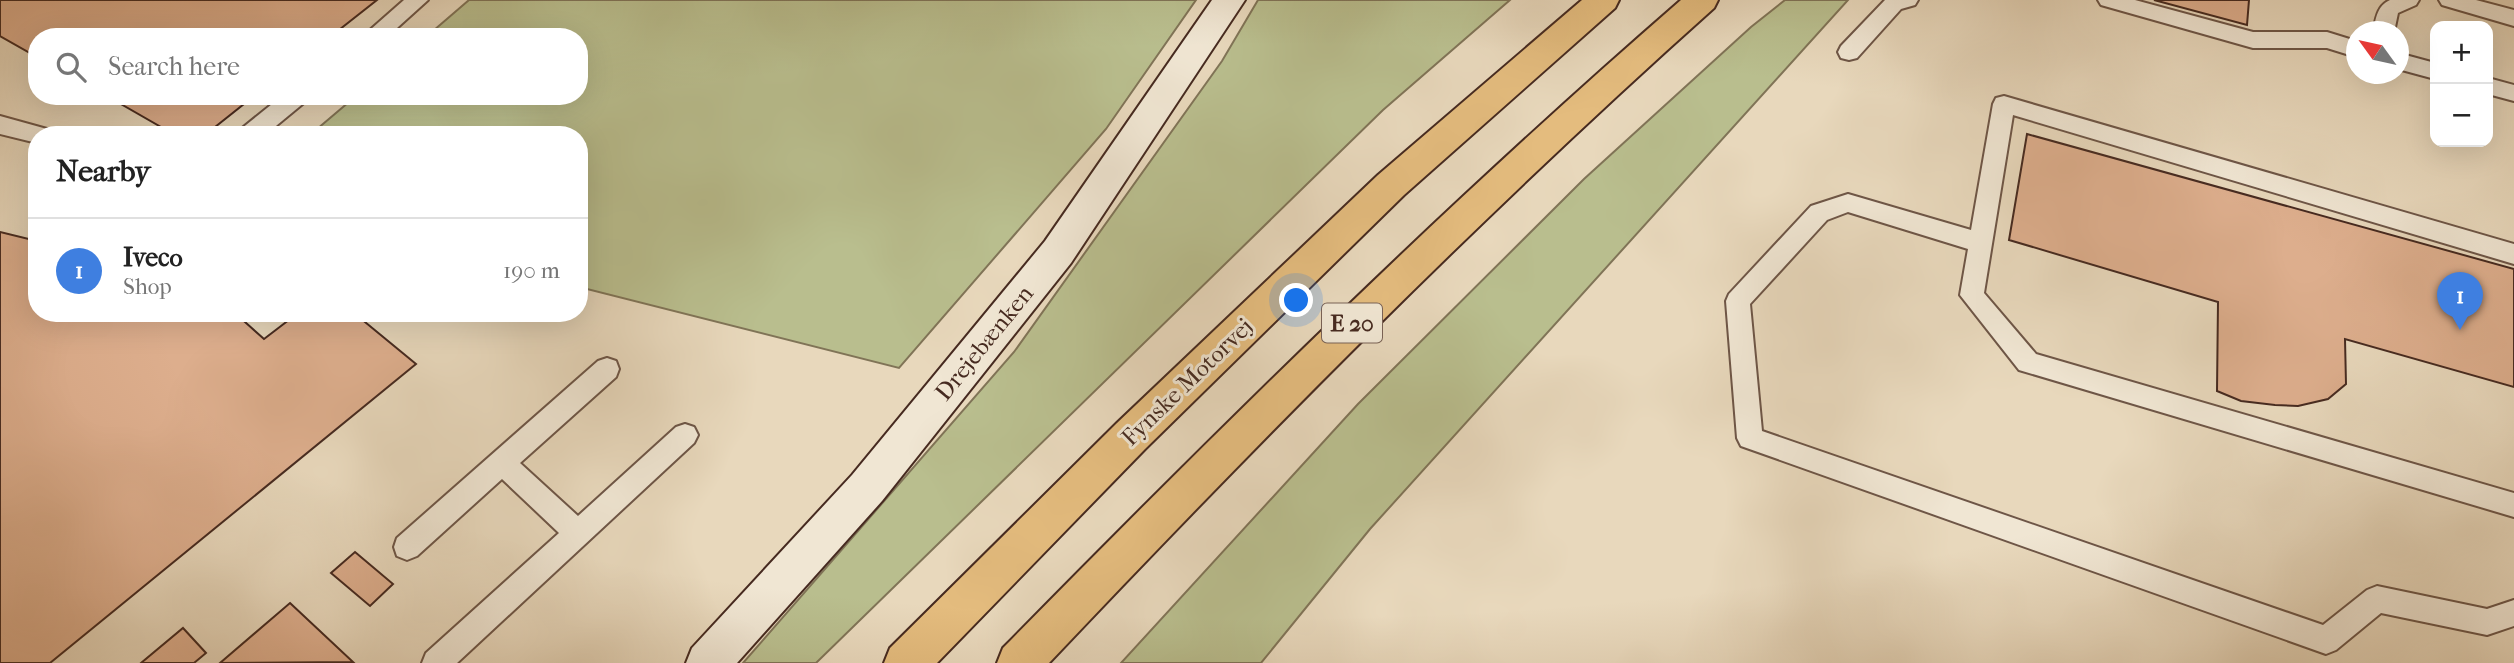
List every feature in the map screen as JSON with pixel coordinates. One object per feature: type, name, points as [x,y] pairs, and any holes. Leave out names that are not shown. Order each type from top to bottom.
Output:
[{"type":"highway","points":[[1391,186],[1569,0]]},
{"type":"highway","name":"Fynske Motorvej","points":[[906,663],[1130,436],[1391,186],[1603,0]]},
{"type":"highway","name":"E 20","points":[[1019,663],[1334,341],[1622,69],[1702,0]]},
{"type":"street","name":"Drejebænken","points":[[708,663],[867,488],[1058,252],[1229,0]]},
{"type":"lane","points":[[383,28],[418,0]]},
{"type":"lane","points":[[1849,52],[1894,4],[1908,0]]},
{"type":"lane","points":[[2108,0],[2253,40],[2327,40],[2346,46]]},
{"type":"lane","points":[[2386,21],[2389,9],[2409,0]]},
{"type":"lane","points":[[2449,0],[2514,18]]},
{"type":"lane","points":[[2409,64],[2430,70]]},
{"type":"lane","points":[[2493,87],[2514,93]]},
{"type":"lane","points":[[2514,254],[2004,104],[1972,295],[2028,362],[2514,505]]},
{"type":"lane","points":[[260,126],[287,105]]},
{"type":"lane","points":[[0,125],[28,132]]},
{"type":"lane","points":[[1980,243],[1848,203],[1819,213],[1738,301],[1750,438],[2326,640],[2377,599],[2487,622],[2514,613]]},
{"type":"lane","points":[[407,547],[607,369]]},
{"type":"lane","points":[[436,663],[685,435]]},
{"type":"lane","points":[[502,463],[578,533]]},
{"type":"green space","points":[[469,0],[1196,0],[1106,129],[899,368],[588,289],[588,126],[321,126],[345,105],[588,105],[588,28],[436,28]]},
{"type":"green space","points":[[1258,0],[1510,0],[1383,110],[816,663],[743,663],[1014,352],[1222,61]]},
{"type":"green space","points":[[1785,0],[1848,0],[1370,529],[1261,663],[1121,663],[1358,404],[1584,179],[1751,27]]},
{"type":"building","points":[[0,0],[377,0],[341,28],[28,28],[28,52],[0,36]]},
{"type":"building","points":[[2154,0],[2249,0],[2247,25]]},
{"type":"building","points":[[123,105],[243,105],[216,126],[159,126]]},
{"type":"building","points":[[2027,134],[2514,269],[2514,387],[2345,339],[2346,384],[2328,399],[2298,406],[2275,405],[2241,401],[2217,391],[2218,302],[2009,240]]},
{"type":"building","points":[[0,232],[28,239],[28,322],[245,322],[264,339],[286,322],[365,322],[416,364],[50,663],[0,663]]},
{"type":"building","points":[[355,552],[393,584],[370,606],[331,573]]},
{"type":"building","points":[[290,603],[353,662],[220,663]]},
{"type":"building","points":[[183,628],[206,653],[194,663],[141,663]]},
{"type":"place","name":"Iveco","points":[[2460,330]]}]
